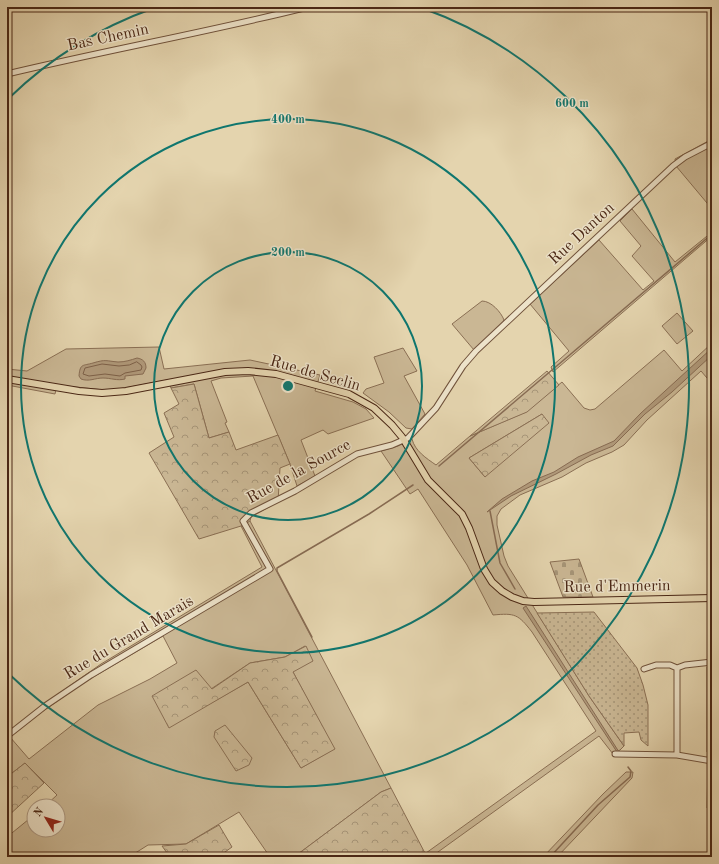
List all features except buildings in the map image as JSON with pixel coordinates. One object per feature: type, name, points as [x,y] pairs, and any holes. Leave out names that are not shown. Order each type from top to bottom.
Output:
[{"type":"main road","name":"Rue de Seclin","points":[[8,379],[98,393],[119,392],[229,372],[248,371],[271,373],[337,390],[357,398],[374,408],[397,431],[426,477],[464,517],[484,569],[492,582],[506,594],[523,601]]},
{"type":"main road","name":"Rue d'Emmerin","points":[[523,601],[539,602],[712,598]]},
{"type":"street","name":"Bas Chemin","points":[[7,74],[80,56],[252,21],[308,7]]},
{"type":"street","name":"Rue Danton","points":[[476,352],[674,166],[686,157],[712,143]]},
{"type":"street","name":"Rue de la Source","points":[[270,569],[243,521],[249,514],[295,491],[357,454],[404,440],[412,434],[436,408],[463,366],[476,352]]},
{"type":"street","name":"Rue du Grand Marais","points":[[7,736],[45,706],[91,675],[270,569]]},
{"type":"street","points":[[644,669],[656,665],[677,668],[685,665],[712,662]]},
{"type":"street","points":[[677,668],[677,755]]},
{"type":"street","points":[[615,754],[677,755],[712,761]]},
{"type":"green space","points":[[712,139],[712,209],[676,166],[675,159]]},
{"type":"green space","points":[[632,209],[675,262],[712,232],[712,236],[553,372],[551,367],[569,351],[530,304],[599,240],[643,290],[654,281],[632,256],[641,246],[620,221]]},
{"type":"green space","points":[[482,301],[489,303],[495,308],[504,320],[503,323],[474,350],[452,324]]},
{"type":"green space","points":[[677,313],[693,331],[677,344],[662,326]]},
{"type":"green space","points":[[712,343],[712,374],[707,378],[701,371],[647,420],[624,445],[586,463],[562,477],[520,495],[501,509],[497,516],[497,525],[504,556],[508,566],[589,696],[624,746],[613,754],[599,736],[431,857],[427,857],[426,853],[596,731],[532,632],[523,621],[516,616],[506,614],[493,615],[467,565],[418,489],[410,494],[381,451],[398,446],[412,439],[418,451],[436,465],[470,436],[526,412],[562,382],[584,408],[590,410],[595,409],[664,350],[682,371]],"holes":[[[542,414],[485,477],[469,458]]]},
{"type":"green space","points":[[159,347],[164,369],[250,360],[320,375],[315,391],[353,402],[366,409],[374,418],[328,434],[323,430],[301,440],[315,476],[297,486],[290,464],[253,376],[221,378],[211,381],[227,422],[225,423],[229,432],[209,438],[194,384],[171,388],[167,380],[119,389],[104,390],[57,385],[55,394],[7,385],[7,369],[27,371],[66,349]]},
{"type":"green space","points":[[403,348],[417,371],[404,376],[425,414],[412,429],[406,428],[389,412],[363,393],[366,389],[384,383],[374,357]]},
{"type":"green space","points":[[547,371],[559,385],[527,412],[470,436]]},
{"type":"green space","points":[[194,384],[209,438],[229,432],[236,450],[278,435],[290,464],[280,468],[278,502],[251,517],[250,521],[241,526],[199,539],[149,453],[174,437],[164,413],[179,404],[171,388]]},
{"type":"green space","points":[[542,414],[549,423],[485,477],[469,458]]},
{"type":"green space","points":[[250,521],[391,788],[381,792],[294,857],[270,857],[239,812],[186,844],[148,845],[129,857],[7,857],[7,837],[26,822],[26,838],[66,838],[66,798],[54,798],[57,795],[25,763],[7,777],[7,733],[41,706],[101,664],[262,567],[241,526]],"holes":[[[163,636],[177,663],[150,679],[98,705],[29,759],[10,737],[43,711],[85,682]],[[305,646],[293,672],[334,749],[301,768],[248,682],[211,703],[211,689],[250,663],[285,657]]]},
{"type":"green space","points":[[579,559],[593,597],[563,597],[550,562]]},
{"type":"green space","points":[[594,612],[637,668],[648,705],[648,746],[641,740],[639,732],[624,733],[624,746],[589,696],[537,613]]},
{"type":"green space","points":[[306,646],[313,661],[293,672],[335,749],[301,768],[248,682],[169,728],[152,696],[196,670],[212,689],[250,663],[285,657]]},
{"type":"green space","points":[[707,667],[712,667],[712,752],[707,752]]},
{"type":"green space","points":[[225,725],[252,758],[249,765],[236,771],[214,737],[215,731]]},
{"type":"green space","points":[[25,763],[44,783],[7,817],[7,777]]},
{"type":"green space","points":[[708,764],[712,766],[712,813],[707,808]]},
{"type":"green space","points":[[626,772],[633,772],[632,778],[557,857],[543,857],[603,794]]},
{"type":"green space","points":[[391,788],[427,857],[294,857],[381,792]]},
{"type":"green space","points":[[219,825],[232,847],[218,857],[170,857],[162,846],[186,844]]},
{"type":"water","points":[[712,348],[712,355],[672,392],[645,414],[613,446],[591,455],[511,496],[487,512],[502,499],[532,481],[554,472],[578,457],[614,441],[641,413]]},
{"type":"water","points":[[137,358],[145,362],[146,368],[143,374],[125,376],[125,379],[119,380],[103,378],[87,380],[81,379],[79,376],[80,369],[84,365],[101,361],[121,362]]},
{"type":"water","points":[[526,606],[619,752],[617,752],[523,608]]},
{"type":"waterway","points":[[439,466],[712,234]]},
{"type":"waterway","points":[[312,637],[277,571],[277,568],[369,514],[413,485]]},
{"type":"waterway","points":[[490,511],[500,563],[515,589]]},
{"type":"waterway","points":[[550,857],[598,805],[630,777],[631,771],[628,767]]}]
